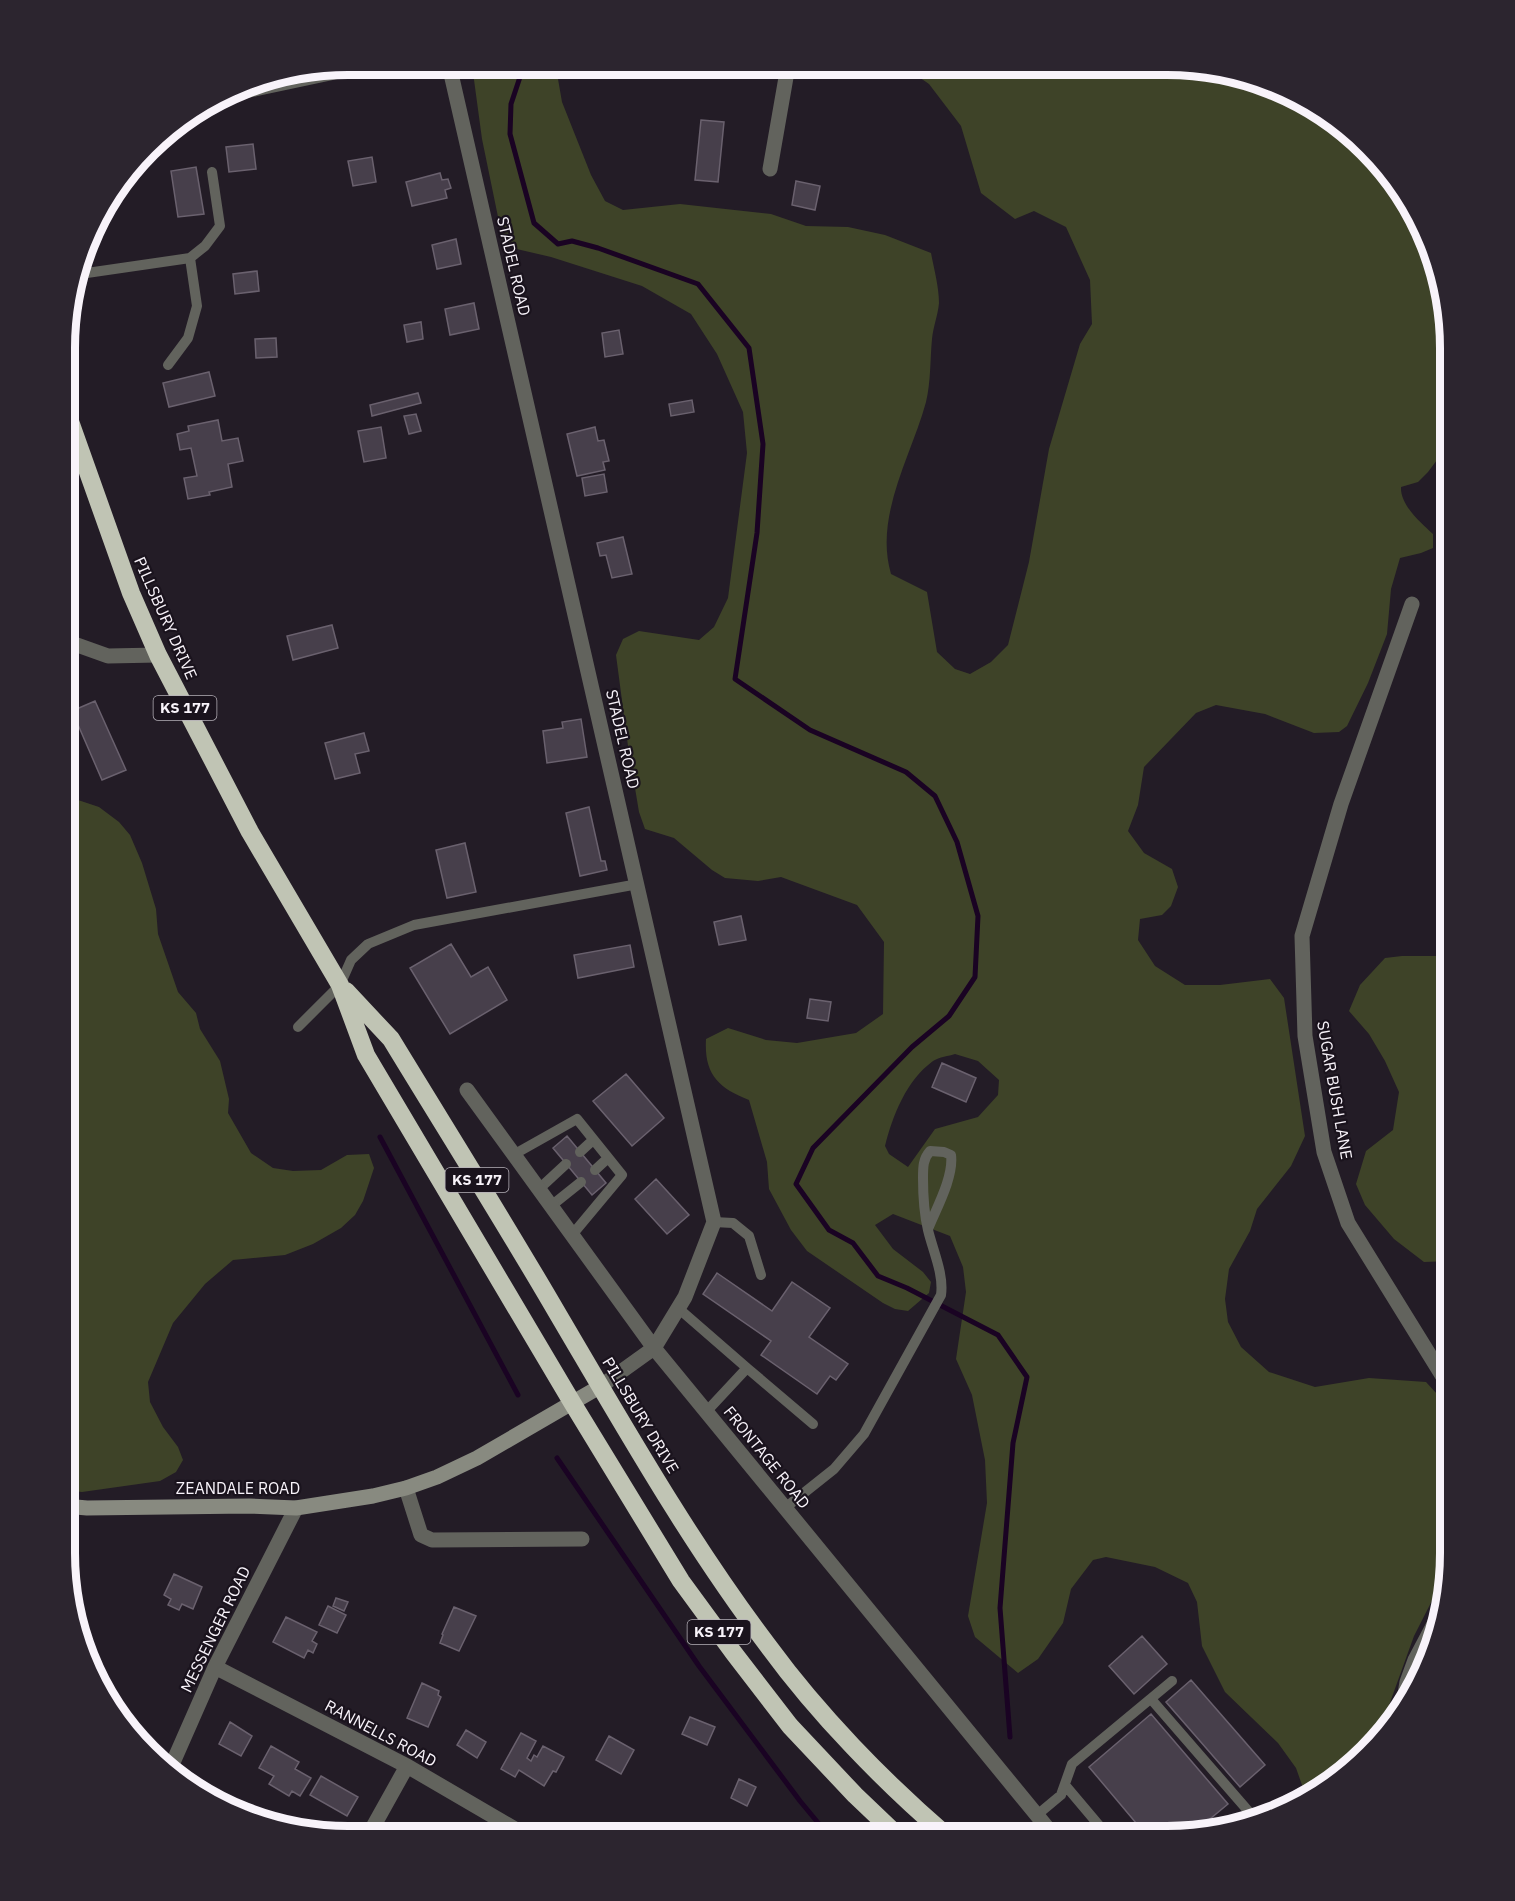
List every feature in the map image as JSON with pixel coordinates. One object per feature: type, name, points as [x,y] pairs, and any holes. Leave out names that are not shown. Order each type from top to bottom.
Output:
[{"type":"highway","name":"PILLSBURY DRIVE","points":[[75,448],[131,593],[158,655],[249,832],[340,986],[366,1055],[681,1581],[790,1726],[888,1826]]},
{"type":"highway","name":"PILLSBURY DRIVE","points":[[340,986],[391,1039],[715,1572],[770,1649],[828,1718],[905,1800],[935,1826]]},
{"type":"main road","name":"ZEANDALE ROAD","points":[[75,1507],[296,1508],[372,1496],[406,1488],[437,1477],[477,1458],[601,1386]]},
{"type":"street","name":"STADEL ROAD","points":[[451,75],[714,1222]]},
{"type":"street","points":[[770,169],[786,75]]},
{"type":"street","name":"SUGAR BUSH LANE","points":[[1412,604],[1341,804],[1302,936],[1305,1036],[1324,1152],[1348,1223],[1440,1372]]},
{"type":"street","points":[[75,644],[108,656],[158,655]]},
{"type":"street","name":"FRONTAGE ROAD","points":[[467,1090],[654,1348],[1046,1826]]},
{"type":"street","points":[[601,1386],[654,1348],[685,1297],[714,1222]]},
{"type":"street","points":[[406,1488],[422,1536],[432,1540],[582,1539]]},
{"type":"street","name":"MESSENGER ROAD","points":[[173,1762],[215,1667],[296,1508]]},
{"type":"street","points":[[1407,1683],[1415,1660],[1427,1637]]},
{"type":"street","name":"RANNELLS ROAD","points":[[215,1667],[407,1766],[510,1826]]},
{"type":"street","points":[[374,1826],[407,1766]]},
{"type":"lane","points":[[254,92],[326,76]]},
{"type":"lane","points":[[85,273],[190,258],[205,246],[220,226],[212,172]]},
{"type":"lane","points":[[168,364],[188,338],[197,306],[190,258]]},
{"type":"lane","points":[[298,1027],[340,986],[351,960],[368,944],[414,925],[638,884]]},
{"type":"lane","points":[[513,1155],[577,1119],[622,1176],[572,1235]]},
{"type":"lane","points":[[580,1152],[594,1140]]},
{"type":"lane","points":[[785,1508],[834,1469],[864,1434],[941,1295],[942,1284],[928,1229],[922,1197],[925,1157],[930,1151],[944,1152],[951,1155],[952,1162],[949,1176],[928,1229]]},
{"type":"lane","points":[[595,1170],[608,1158]]},
{"type":"lane","points":[[539,1189],[566,1164]]},
{"type":"lane","points":[[551,1206],[581,1182]]},
{"type":"lane","points":[[714,1222],[733,1223],[749,1236],[761,1275]]},
{"type":"lane","points":[[678,1308],[813,1424]]},
{"type":"lane","points":[[706,1412],[747,1368]]},
{"type":"lane","points":[[1037,1815],[1061,1795],[1072,1764],[1172,1681]]},
{"type":"lane","points":[[1151,1699],[1249,1814]]},
{"type":"lane","points":[[1065,1785],[1100,1826]]},
{"type":"green space","points":[[473,75],[558,75],[562,102],[591,175],[605,201],[623,210],[680,204],[771,214],[806,226],[848,227],[885,235],[931,253],[939,303],[933,334],[928,394],[891,509],[887,530],[887,552],[891,574],[927,592],[937,652],[955,669],[970,674],[991,662],[1008,645],[1029,562],[1049,449],[1080,344],[1092,324],[1090,280],[1066,227],[1034,211],[1015,219],[981,193],[961,126],[929,84],[916,75],[1167,75],[1203,77],[1255,89],[1304,112],[1347,143],[1384,182],[1412,227],[1426,260],[1438,312],[1440,456],[1418,482],[1401,487],[1408,507],[1433,534],[1433,548],[1400,558],[1391,589],[1387,634],[1368,683],[1347,726],[1339,732],[1314,733],[1265,714],[1216,705],[1196,713],[1144,767],[1138,805],[1128,831],[1144,853],[1172,869],[1178,887],[1171,906],[1162,915],[1140,919],[1138,940],[1155,966],[1185,985],[1220,985],[1270,979],[1284,998],[1305,1136],[1291,1166],[1257,1209],[1250,1231],[1229,1269],[1225,1299],[1228,1322],[1241,1347],[1269,1372],[1315,1387],[1369,1378],[1426,1382],[1440,1399],[1438,1589],[1414,1636],[1384,1719],[1347,1758],[1304,1789],[1296,1768],[1278,1743],[1225,1692],[1202,1646],[1197,1602],[1188,1583],[1155,1567],[1106,1557],[1093,1560],[1071,1589],[1063,1623],[1038,1659],[1018,1673],[975,1637],[968,1616],[987,1503],[985,1460],[972,1395],[956,1359],[966,1292],[963,1267],[950,1236],[893,1214],[875,1225],[893,1249],[923,1272],[931,1282],[929,1293],[908,1311],[895,1309],[883,1303],[807,1251],[791,1230],[769,1189],[767,1162],[749,1100],[721,1085],[711,1071],[706,1051],[706,1039],[728,1028],[766,1040],[797,1043],[856,1033],[883,1014],[884,942],[857,905],[781,877],[758,881],[725,878],[674,838],[645,829],[639,812],[616,655],[623,639],[639,631],[699,640],[714,627],[728,598],[747,453],[743,412],[717,354],[691,314],[642,286],[551,257],[504,246],[482,139]],"holes":[[[955,1054],[978,1061],[999,1080],[998,1095],[978,1117],[935,1129],[908,1167],[889,1154],[885,1146],[902,1099],[915,1078],[935,1060]]]},
{"type":"green space","points":[[75,799],[99,807],[119,822],[130,835],[142,863],[156,909],[158,934],[178,992],[196,1013],[200,1029],[220,1061],[229,1099],[228,1113],[251,1153],[273,1168],[293,1171],[321,1170],[347,1155],[369,1154],[374,1168],[363,1201],[355,1215],[341,1228],[313,1244],[285,1255],[233,1260],[205,1284],[173,1323],[148,1382],[150,1402],[163,1427],[178,1447],[183,1460],[176,1472],[160,1481],[75,1491]]},
{"type":"green space","points":[[1440,953],[1440,1261],[1424,1262],[1394,1239],[1365,1205],[1356,1184],[1366,1151],[1393,1130],[1399,1092],[1385,1061],[1369,1034],[1349,1011],[1360,985],[1385,958],[1436,956]]},
{"type":"building","points":[[701,120],[724,122],[718,182],[695,180]]},
{"type":"building","points":[[253,144],[256,169],[229,172],[226,147]]},
{"type":"building","points":[[372,157],[376,182],[353,186],[348,161]]},
{"type":"building","points":[[196,167],[204,214],[178,217],[171,171]]},
{"type":"building","points":[[440,173],[442,180],[448,179],[451,188],[445,190],[447,198],[412,206],[406,182]]},
{"type":"building","points":[[796,181],[820,186],[815,210],[792,205]]},
{"type":"building","points":[[456,239],[461,264],[437,269],[432,245]]},
{"type":"building","points":[[257,271],[259,291],[235,294],[233,274]]},
{"type":"building","points":[[474,303],[479,329],[450,335],[445,309]]},
{"type":"building","points":[[421,322],[423,339],[407,342],[404,325]]},
{"type":"building","points":[[619,330],[623,354],[605,357],[602,333]]},
{"type":"building","points":[[276,338],[277,357],[256,358],[255,339]]},
{"type":"building","points":[[209,372],[215,396],[169,407],[163,383]]},
{"type":"building","points":[[418,393],[421,403],[372,416],[370,405]]},
{"type":"building","points":[[692,400],[694,412],[671,416],[669,404]]},
{"type":"building","points":[[416,414],[421,431],[409,434],[404,416]]},
{"type":"building","points":[[218,420],[222,441],[238,438],[243,461],[228,464],[232,487],[209,492],[210,495],[188,499],[184,478],[197,476],[191,448],[180,450],[177,434],[189,431],[188,426]]},
{"type":"building","points":[[381,427],[386,458],[364,462],[358,431]]},
{"type":"building","points":[[595,427],[598,441],[604,440],[609,461],[603,462],[605,470],[577,476],[567,434]]},
{"type":"building","points":[[604,474],[607,492],[585,496],[582,478]]},
{"type":"building","points":[[623,537],[632,574],[612,578],[606,555],[600,556],[597,543]]},
{"type":"building","points":[[332,625],[338,648],[293,660],[287,636]]},
{"type":"building","points":[[95,701],[126,770],[102,780],[75,718],[75,710]]},
{"type":"building","points":[[581,719],[587,757],[547,763],[543,731],[563,728],[562,722]]},
{"type":"building","points":[[364,733],[369,751],[355,754],[360,773],[335,779],[325,743]]},
{"type":"building","points":[[589,807],[601,861],[605,861],[607,870],[580,876],[566,813]]},
{"type":"building","points":[[465,843],[476,892],[447,898],[436,850]]},
{"type":"building","points":[[741,916],[746,940],[719,945],[714,922]]},
{"type":"building","points":[[451,944],[471,977],[488,967],[507,1000],[450,1034],[410,968]]},
{"type":"building","points":[[630,945],[634,967],[578,978],[574,955]]},
{"type":"building","points":[[810,999],[831,1002],[828,1021],[807,1018]]},
{"type":"building","points":[[942,1063],[976,1078],[966,1102],[932,1087]]},
{"type":"building","points":[[626,1074],[664,1118],[632,1146],[593,1101]]},
{"type":"building","points":[[567,1136],[606,1183],[592,1195],[553,1148]]},
{"type":"building","points":[[656,1179],[689,1215],[667,1234],[635,1199]]},
{"type":"building","points":[[717,1273],[772,1311],[792,1282],[830,1308],[809,1337],[848,1364],[836,1380],[830,1376],[817,1394],[761,1355],[771,1341],[703,1294]]},
{"type":"building","points":[[174,1574],[202,1587],[193,1609],[182,1604],[179,1610],[168,1605],[171,1599],[164,1595]]},
{"type":"building","points":[[336,1598],[348,1602],[344,1611],[333,1606]]},
{"type":"building","points":[[328,1606],[346,1615],[337,1633],[319,1625]]},
{"type":"building","points":[[454,1607],[476,1616],[459,1651],[440,1643]]},
{"type":"building","points":[[286,1617],[317,1632],[312,1641],[317,1644],[313,1653],[308,1650],[304,1658],[273,1642]]},
{"type":"building","points":[[1142,1636],[1167,1664],[1134,1694],[1109,1666]]},
{"type":"building","points":[[1191,1680],[1265,1765],[1240,1787],[1166,1702]]},
{"type":"building","points":[[422,1683],[439,1691],[438,1695],[441,1697],[428,1727],[407,1718]]},
{"type":"building","points":[[1151,1714],[1228,1804],[1204,1824],[1139,1826],[1089,1767]]},
{"type":"building","points":[[690,1717],[715,1727],[707,1745],[682,1734]]},
{"type":"building","points":[[230,1722],[252,1736],[241,1756],[219,1744]]},
{"type":"building","points":[[466,1730],[486,1742],[477,1758],[457,1745]]},
{"type":"building","points":[[521,1733],[536,1741],[527,1758],[531,1761],[534,1755],[537,1757],[543,1746],[564,1757],[556,1772],[553,1771],[544,1786],[519,1770],[515,1777],[501,1769]]},
{"type":"building","points":[[609,1736],[634,1750],[621,1774],[596,1760]]},
{"type":"building","points":[[271,1746],[299,1762],[295,1769],[311,1778],[300,1796],[292,1791],[289,1796],[269,1784],[274,1776],[259,1768]]},
{"type":"building","points":[[321,1776],[358,1797],[347,1816],[310,1795]]},
{"type":"building","points":[[739,1779],[756,1787],[747,1806],[731,1798]]},
{"type":"waterway","points":[[521,75],[511,104],[510,134],[534,223],[558,244],[572,241],[598,248],[698,284],[749,348],[763,444],[757,533],[735,679],[810,730],[906,772],[935,796],[957,842],[978,916],[975,977],[949,1016],[912,1047],[813,1148],[796,1184],[829,1230],[853,1243],[878,1276],[907,1288],[998,1335],[1027,1377],[1013,1443],[1000,1608],[1010,1737]]},
{"type":"waterway","points":[[380,1137],[518,1395]]},
{"type":"waterway","points":[[557,1458],[699,1666],[821,1826]]}]
